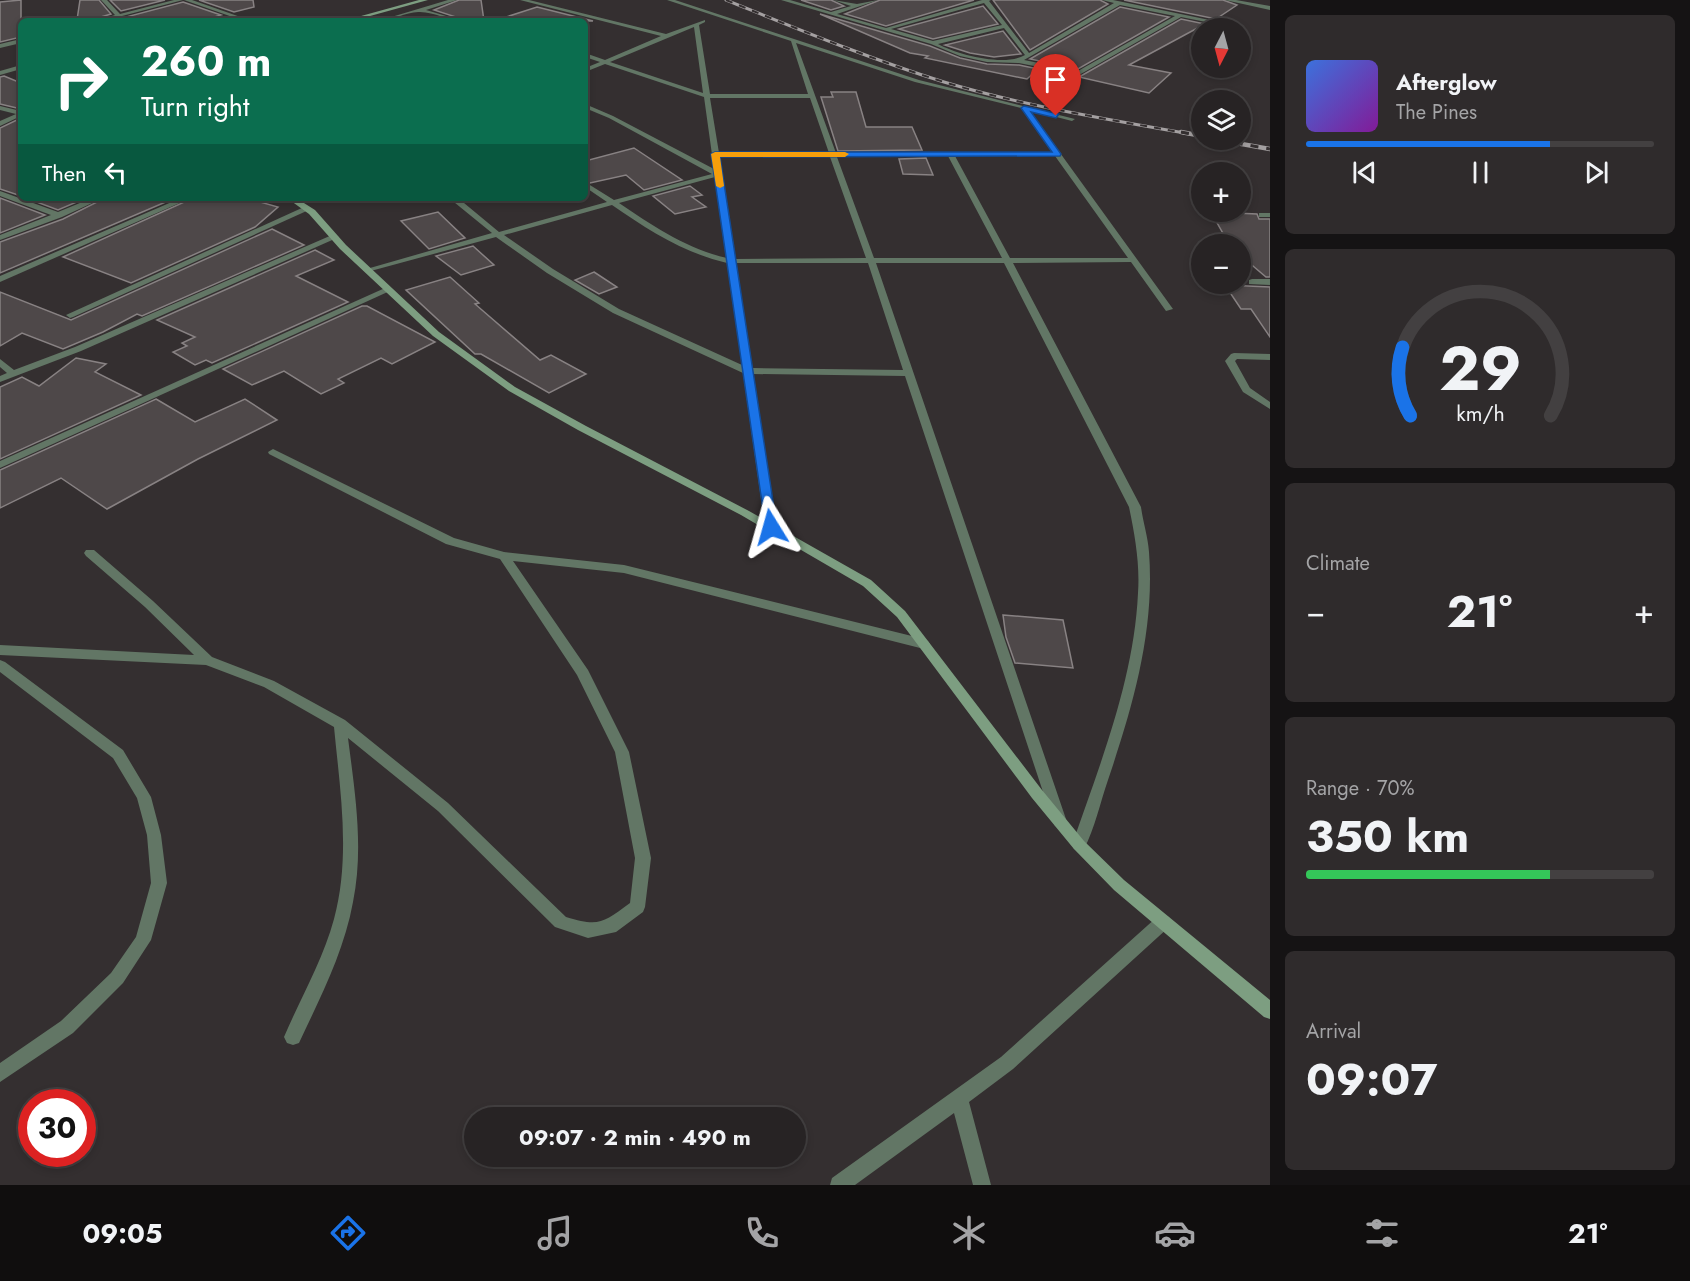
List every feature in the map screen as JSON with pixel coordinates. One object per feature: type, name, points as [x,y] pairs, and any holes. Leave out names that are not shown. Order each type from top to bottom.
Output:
[{"type":"street","points":[[104,0],[120,18]]},
{"type":"street","points":[[109,18],[180,0]]},
{"type":"street","points":[[187,0],[240,18]]},
{"type":"street","points":[[357,18],[425,0]]},
{"type":"street","points":[[391,18],[454,0]]},
{"type":"street","points":[[523,0],[666,36]]},
{"type":"street","points":[[534,3],[543,0]]},
{"type":"street","points":[[670,0],[917,81],[1072,119]]},
{"type":"street","points":[[784,0],[933,43],[948,51],[963,55],[1007,62],[1019,61],[1079,74],[1180,15]]},
{"type":"street","points":[[836,0],[856,6]]},
{"type":"street","points":[[832,13],[875,0]]},
{"type":"street","points":[[886,29],[986,0],[1028,55]]},
{"type":"street","points":[[1105,0],[1195,18]]},
{"type":"street","points":[[1228,0],[1270,8]]},
{"type":"street","points":[[1019,61],[1119,3]]},
{"type":"street","points":[[419,10],[448,18]]},
{"type":"street","points":[[588,69],[715,15]]},
{"type":"street","points":[[696,24],[771,527]]},
{"type":"street","points":[[933,43],[1006,26]]},
{"type":"street","points":[[0,46],[18,42]]},
{"type":"street","points":[[794,42],[871,261],[1061,822]]},
{"type":"street","points":[[588,56],[706,96],[813,96]]},
{"type":"street","points":[[0,73],[18,68]]},
{"type":"street","points":[[588,107],[718,174]]},
{"type":"street","points":[[0,108],[18,112]]},
{"type":"street","points":[[1024,108],[1169,309]]},
{"type":"street","points":[[0,124],[18,115]]},
{"type":"street","points":[[715,154],[1057,154]]},
{"type":"street","points":[[950,154],[1135,507],[1143,536],[1143,622],[1126,700],[1079,845]]},
{"type":"street","points":[[367,270],[718,174]]},
{"type":"street","points":[[588,186],[684,246],[714,258],[731,261],[1134,260]]},
{"type":"street","points":[[0,193],[18,200]]},
{"type":"street","points":[[21,201],[59,215]]},
{"type":"street","points":[[0,238],[92,201]]},
{"type":"street","points":[[0,279],[180,201]]},
{"type":"street","points":[[295,201],[307,209],[367,270],[436,334],[512,389],[771,527],[867,583],[901,614],[1079,845],[1119,885],[1270,1011]]},
{"type":"street","points":[[457,201],[497,234],[550,271],[616,310],[747,371],[909,373]]},
{"type":"street","points":[[70,315],[307,209]]},
{"type":"street","points":[[0,379],[78,349],[335,237]]},
{"type":"street","points":[[1252,282],[1270,282]]},
{"type":"street","points":[[0,465],[388,290]]},
{"type":"street","points":[[1270,357],[1234,356],[1230,361],[1246,390],[1270,406]]},
{"type":"street","points":[[0,362],[12,373]]},
{"type":"street","points":[[273,452],[450,541],[504,556],[624,569],[924,644]]},
{"type":"street","points":[[90,553],[149,604],[207,660]]},
{"type":"street","points":[[0,650],[207,660],[269,684],[340,724],[443,807],[561,922],[588,931],[610,927],[637,907],[643,858],[622,752],[583,673],[504,556]]},
{"type":"street","points":[[0,665],[118,754],[144,797],[154,836],[159,883],[143,940],[117,978],[67,1028],[0,1073]]},
{"type":"street","points":[[293,1037],[328,961],[346,901],[352,834],[340,724]]},
{"type":"street","points":[[839,1185],[1007,1064],[1163,922]]},
{"type":"street","points":[[959,1099],[982,1185]]},
{"type":"building","points":[[21,0],[18,38],[0,42],[0,2]]},
{"type":"building","points":[[80,0],[99,0],[111,14],[97,18],[77,18]]},
{"type":"building","points":[[110,0],[165,0],[121,11]]},
{"type":"building","points":[[199,0],[253,0],[254,7],[234,12]]},
{"type":"building","points":[[459,0],[481,0],[484,18],[459,18],[434,10]]},
{"type":"building","points":[[801,0],[831,0],[844,6],[831,10]]},
{"type":"building","points":[[880,0],[974,0],[886,26],[845,14]]},
{"type":"building","points":[[993,0],[1100,0],[1108,4],[1030,50]]},
{"type":"building","points":[[1124,0],[1223,0],[1237,5],[1218,18]]},
{"type":"building","points":[[183,2],[221,15],[211,18],[126,17]]},
{"type":"building","points":[[983,6],[998,24],[933,39],[899,29]]},
{"type":"building","points":[[537,7],[581,18],[506,18]]},
{"type":"building","points":[[1120,7],[1169,17],[1078,69],[1030,59]]},
{"type":"building","points":[[820,14],[930,46],[960,58],[987,64],[1019,65],[1038,69],[1027,79],[925,58],[928,56],[910,53]]},
{"type":"building","points":[[1181,19],[1191,21],[1191,32],[1129,65],[1171,73],[1149,93],[1079,77]]},
{"type":"building","points":[[1003,31],[1021,54],[994,57],[970,53],[945,45]]},
{"type":"building","points":[[4,76],[18,82],[18,108],[0,104],[0,77]]},
{"type":"building","points":[[831,92],[856,92],[866,127],[912,127],[922,150],[838,151],[821,97],[833,97]]},
{"type":"building","points":[[18,119],[18,195],[0,189],[0,128]]},
{"type":"building","points":[[634,148],[682,180],[644,190],[626,175],[590,183],[588,182],[588,160]]},
{"type":"building","points":[[926,158],[933,175],[903,174],[899,159]]},
{"type":"building","points":[[690,186],[702,195],[692,197],[706,207],[675,214],[653,196]]},
{"type":"building","points":[[0,198],[45,215],[0,233]]},
{"type":"building","points":[[34,201],[79,201],[58,210]]},
{"type":"building","points":[[99,201],[168,201],[0,273],[0,242],[63,219]]},
{"type":"building","points":[[186,201],[257,201],[278,207],[255,227],[131,283],[63,257]]},
{"type":"building","points":[[438,212],[465,238],[429,249],[401,221]]},
{"type":"building","points":[[1251,214],[1257,214],[1259,219],[1270,219],[1270,277],[1266,277],[1251,264],[1251,234],[1223,234],[1217,222],[1251,222]]},
{"type":"building","points":[[272,229],[304,245],[142,316],[137,314],[63,349],[22,333],[0,346],[0,292],[71,320]]},
{"type":"building","points":[[473,246],[494,265],[461,275],[436,256]]},
{"type":"building","points":[[315,250],[334,260],[296,276],[348,302],[212,363],[206,360],[195,365],[173,352],[187,346],[182,343],[195,337],[157,320]]},
{"type":"building","points":[[594,272],[617,287],[599,294],[575,280]]},
{"type":"building","points":[[450,277],[479,303],[475,304],[540,360],[551,355],[586,374],[549,393],[481,354],[475,354],[406,290]]},
{"type":"building","points":[[1251,286],[1270,287],[1270,337],[1251,309],[1241,309],[1231,294],[1251,294]]},
{"type":"building","points":[[362,306],[367,306],[435,342],[392,364],[381,358],[338,379],[344,383],[321,394],[284,371],[252,385],[223,369]]},
{"type":"building","points":[[76,358],[106,364],[95,372],[141,395],[0,459],[0,387],[22,377],[39,386]]},
{"type":"building","points":[[156,399],[195,422],[245,399],[277,420],[198,459],[107,509],[61,478],[0,508],[0,470]]},
{"type":"building","points":[[1003,615],[1063,620],[1073,668],[1015,663],[1006,637]]},
{"type":"railway","points":[[726,0],[861,54],[974,91],[1035,105],[1190,134]]},
{"type":"railway","points":[[1181,132],[1191,134]]},
{"type":"railway","points":[[1251,146],[1270,149]]},
{"type":"slow traffic","points":[[720,186],[715,154],[845,154]]},
{"type":"route","points":[[771,527],[715,154],[1057,154],[1024,108],[1056,116]]}]
